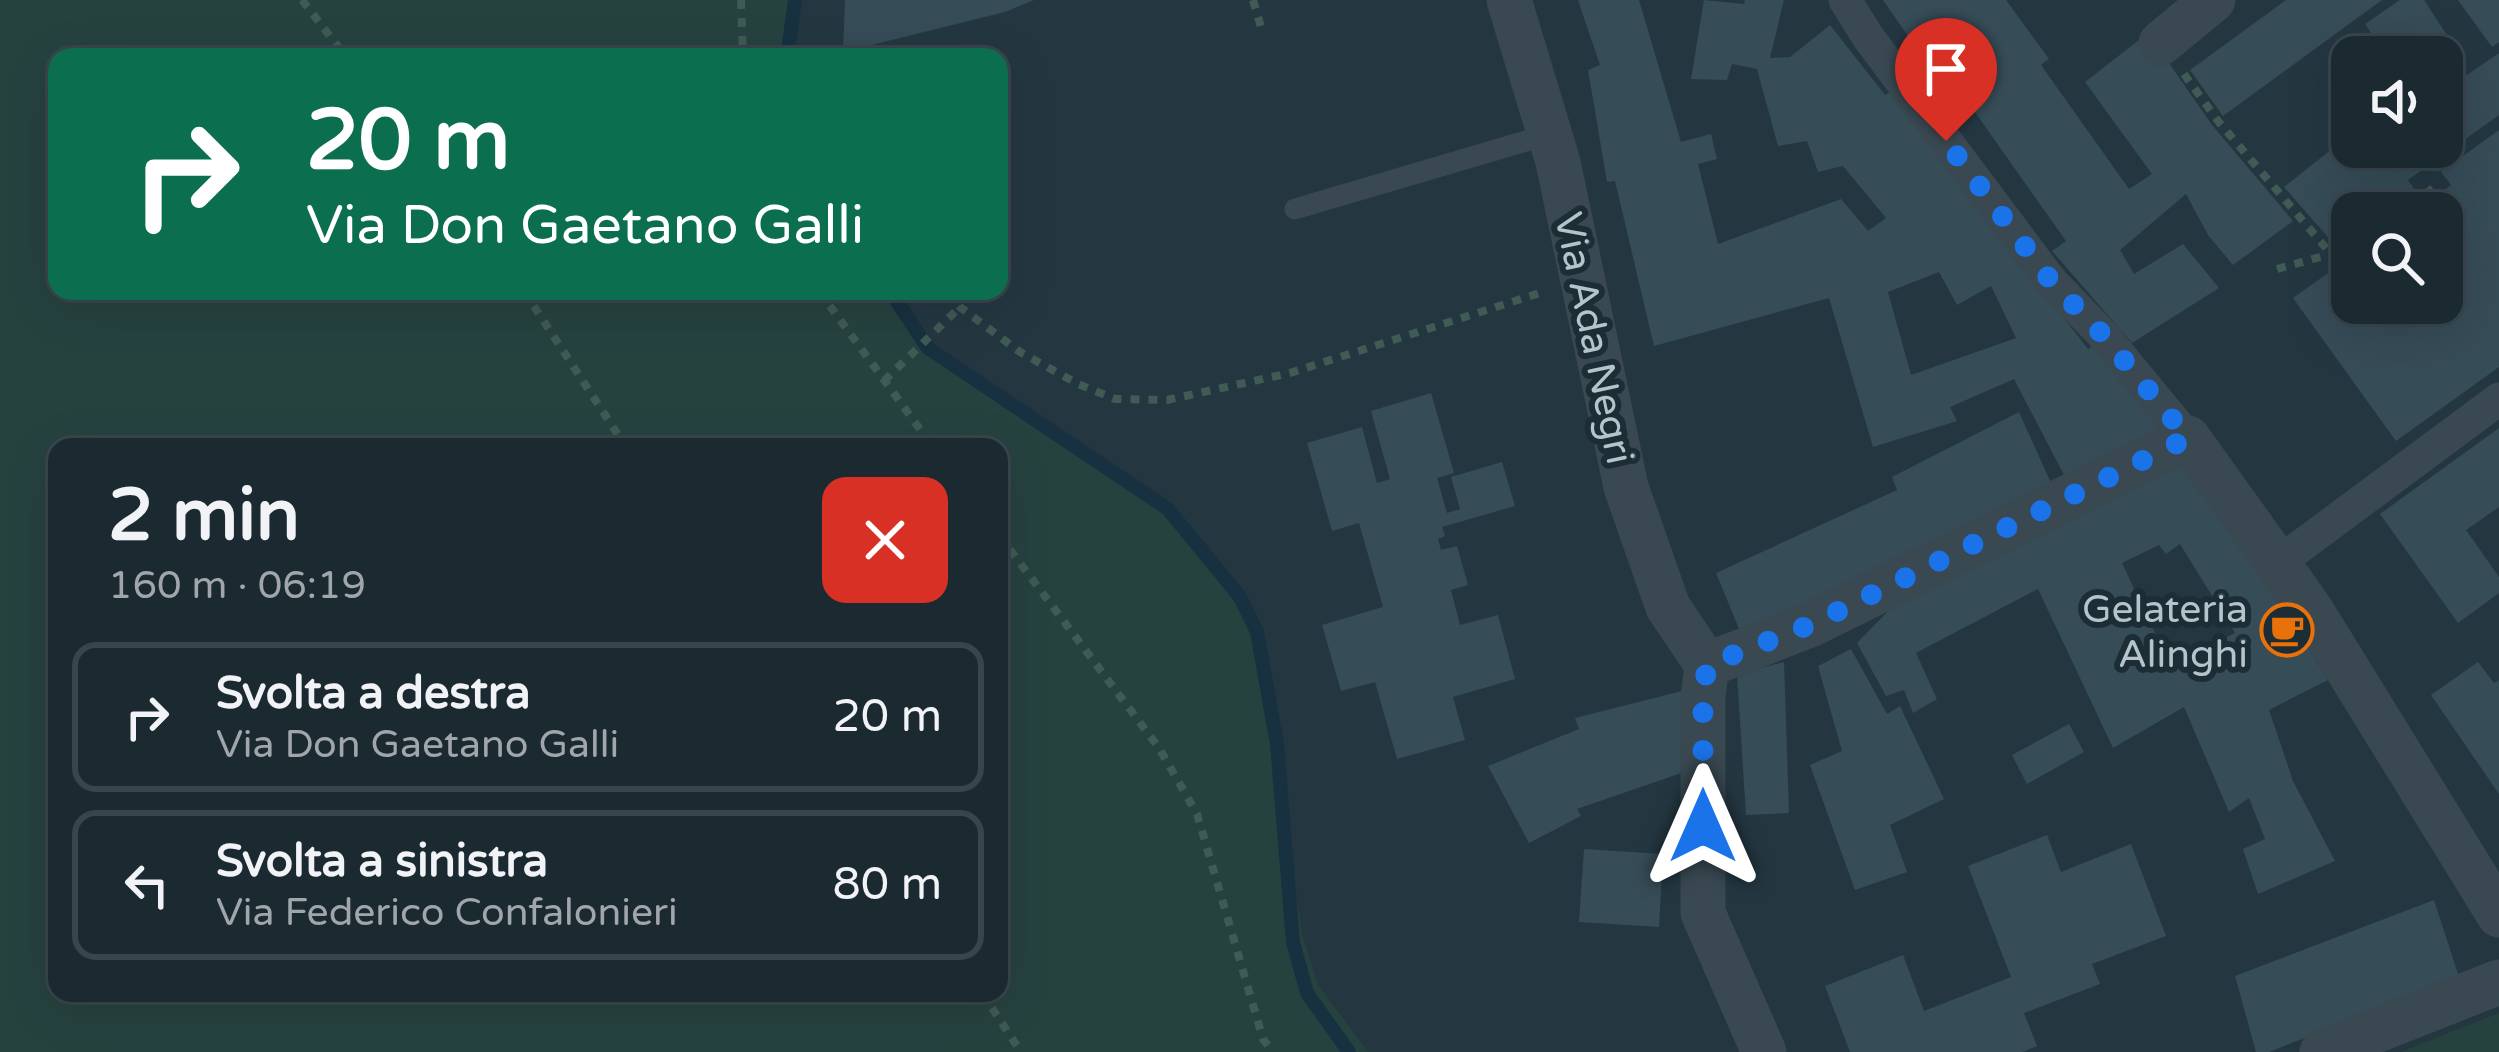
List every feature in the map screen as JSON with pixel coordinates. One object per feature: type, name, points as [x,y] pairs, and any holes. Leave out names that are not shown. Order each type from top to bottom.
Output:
[{"type":"street","name":"Via Ada Negri","points":[[1509,0],[1550,134],[1626,487],[1668,607],[1707,665]]},
{"type":"street","points":[[1845,0],[2051,281],[2104,336],[2188,438],[2278,563],[2499,915]]},
{"type":"street","points":[[2161,43],[2213,0]]},
{"type":"street","points":[[2278,563],[2499,399]]},
{"type":"street","points":[[1764,1052],[1703,913],[1707,665],[1812,624],[2188,438]]},
{"type":"street","points":[[2322,1052],[2499,982]]},
{"type":"lane","points":[[1295,208],[1550,134]]},
{"type":"path","points":[[302,0],[339,48]]},
{"type":"path","points":[[741,0],[743,48]]},
{"type":"path","points":[[1253,0],[1261,27]]},
{"type":"path","points":[[2161,43],[2218,121],[2331,254],[2277,268]]},
{"type":"path","points":[[2428,192],[2440,184]]},
{"type":"path","points":[[955,300],[1020,352],[1078,385],[1114,399],[1167,400],[1290,373],[1582,279]]},
{"type":"path","points":[[530,300],[620,438]]},
{"type":"path","points":[[826,300],[926,438]]},
{"type":"path","points":[[884,381],[960,308]]},
{"type":"path","points":[[1008,547],[1159,748],[1197,814],[1263,1039],[1273,1052]]},
{"type":"path","points":[[988,1002],[1021,1052]]},
{"type":"green space","points":[[0,0],[795,0],[790,48],[48,48],[48,300],[896,300],[929,348],[1168,509],[1240,597],[1257,632],[1302,934],[1318,985],[1368,1052],[0,1052]]},
{"type":"green space","points":[[2499,1013],[2499,1052],[2401,1052]]},
{"type":"building","points":[[845,0],[1034,0],[1005,12],[843,48]]},
{"type":"building","points":[[1578,0],[1639,0],[1681,142],[1711,134],[1717,159],[1698,164],[1718,244],[1841,199],[1868,231],[1886,218],[1843,166],[1818,172],[1807,141],[1778,146],[1757,69],[1732,64],[1727,80],[1691,79],[1704,0],[1744,4],[1745,0],[1784,0],[1770,58],[1790,57],[1830,25],[1885,95],[1890,92],[2088,349],[2095,344],[2166,431],[2065,477],[2014,379],[1950,407],[1957,421],[1873,447],[1829,298],[1654,346],[1615,181],[1607,182],[1588,70],[1600,65]],"holes":[[[1939,272],[1957,305],[1991,286],[2016,338],[1911,375],[1888,292]]]},
{"type":"building","points":[[1883,0],[2006,0],[2049,59],[2041,65],[2129,189],[2152,174],[2085,82],[2148,33],[2212,125],[2293,221],[2233,265],[2208,235],[2186,194],[2120,250],[2134,274],[2183,244],[2219,288],[2132,343],[2052,251],[2066,241],[1919,33],[1910,39]]},
{"type":"building","points":[[2286,0],[2382,0],[2223,116],[2190,70]]},
{"type":"building","points":[[2400,0],[2424,0],[2447,36],[2373,36],[2365,24]]},
{"type":"building","points":[[2458,0],[2499,0],[2499,42],[2492,47]]},
{"type":"building","points":[[2499,53],[2499,115],[2463,141],[2463,78]]},
{"type":"building","points":[[2499,130],[2499,367],[2396,441],[2293,298],[2331,271],[2331,324],[2463,324],[2463,192],[2441,192],[2451,185],[2441,172],[2463,168],[2463,156]]},
{"type":"building","points":[[2331,150],[2331,168],[2425,168],[2408,180],[2412,192],[2331,192],[2331,241],[2284,187]]},
{"type":"building","points":[[1431,393],[1454,473],[1437,478],[1447,513],[1460,509],[1451,477],[1502,462],[1515,506],[1442,527],[1445,536],[1438,539],[1441,550],[1457,546],[1468,585],[1451,590],[1460,625],[1498,615],[1515,679],[1453,697],[1465,740],[1397,759],[1375,682],[1341,691],[1322,625],[1383,607],[1359,523],[1332,531],[1307,443],[1362,427],[1377,483],[1390,479],[1371,411]]},
{"type":"building","points":[[2019,412],[2051,483],[1742,636],[1716,573],[1897,490],[1892,477]]},
{"type":"building","points":[[2499,428],[2499,507],[2466,530],[2499,577],[2499,593],[2458,623],[2380,514]]},
{"type":"building","points":[[2187,453],[2328,680],[2269,710],[2293,781],[2335,861],[2258,894],[2243,849],[2265,839],[2249,798],[2229,812],[2184,707],[2113,748],[2038,589],[1916,653],[1937,699],[1913,713],[1904,690],[1886,696],[1857,643],[1894,605]],"holes":[[[2180,544],[2235,633],[2170,665],[2122,563],[2159,545],[2166,554]]]},
{"type":"building","points":[[1851,649],[1887,714],[1900,706],[1944,799],[1890,825],[1907,872],[1855,890],[1810,765],[1842,751],[1818,666]]},
{"type":"building","points":[[1784,662],[1789,813],[1746,815],[1737,674]]},
{"type":"building","points":[[2478,662],[2494,683],[2499,680],[2499,794],[2431,695]]},
{"type":"building","points":[[1686,690],[1690,770],[1577,809],[1581,816],[1529,843],[1488,766],[1579,729],[1575,718]]},
{"type":"building","points":[[2069,724],[2084,752],[2027,784],[2012,755]]},
{"type":"building","points":[[2047,835],[2061,872],[2131,844],[2166,936],[2092,964],[2100,984],[2024,1013],[2037,1046],[2022,1052],[1850,1052],[1825,986],[1903,955],[1924,1011],[2011,977],[1968,866]]},
{"type":"building","points":[[1584,849],[1663,854],[1659,927],[1579,922]]},
{"type":"building","points":[[2434,900],[2459,977],[2269,1052],[2256,1052],[2235,976]]},
{"type":"waterway","points":[[790,48],[795,0]]},
{"type":"waterway","points":[[896,300],[928,348],[1168,509],[1240,597],[1257,632],[1277,744],[1293,942],[1307,993],[1349,1052]]},
{"type":"place","name":"Gelateria Alinghi","points":[[2287,630]]},
{"type":"route","points":[[1703,826],[1707,665],[1812,624],[2188,438],[2104,336],[2051,281],[1946,141]]}]
